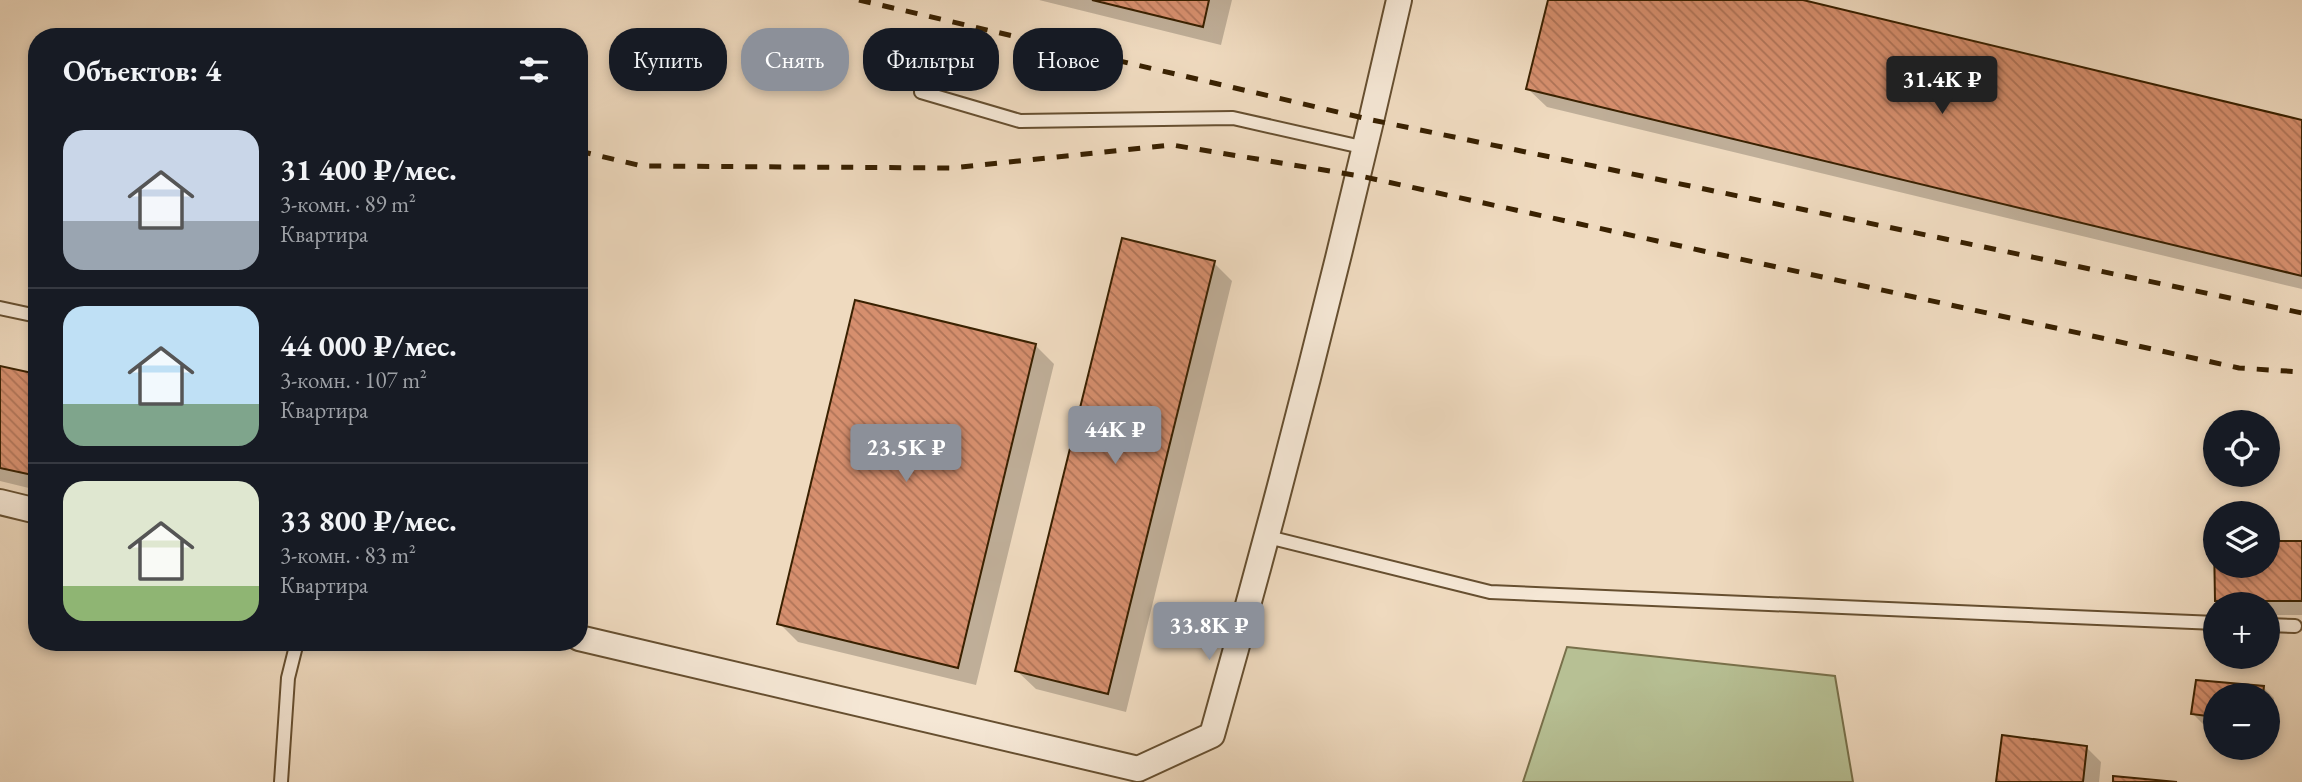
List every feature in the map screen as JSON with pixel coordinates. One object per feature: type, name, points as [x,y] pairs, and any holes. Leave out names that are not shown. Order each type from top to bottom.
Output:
[{"type":"street","points":[[588,640],[1138,769],[1212,735],[1268,537],[1366,148],[1399,0]]},
{"type":"street","points":[[0,502],[28,509]]},
{"type":"lane","points":[[921,92],[1020,121],[1233,118],[1366,148]]},
{"type":"lane","points":[[0,308],[28,314]]},
{"type":"lane","points":[[1268,537],[1490,592],[2203,622]]},
{"type":"lane","points":[[2280,625],[2295,626]]},
{"type":"lane","points":[[281,782],[288,678],[295,651]]},
{"type":"green space","points":[[1567,647],[1835,676],[1853,782],[1523,782]]},
{"type":"building","points":[[1092,0],[1209,0],[1203,27]]},
{"type":"building","points":[[1548,0],[1803,0],[2302,120],[2302,276],[1526,89]]},
{"type":"building","points":[[1122,238],[1215,261],[1108,694],[1015,671]]},
{"type":"building","points":[[855,300],[1036,344],[958,668],[777,624]]},
{"type":"building","points":[[0,366],[28,372],[28,474],[0,468]]},
{"type":"building","points":[[2280,541],[2302,541],[2302,601],[2280,601],[2280,592],[2215,592],[2215,578],[2280,578]]},
{"type":"building","points":[[2196,680],[2230,683],[2203,683],[2203,715],[2191,714]]},
{"type":"building","points":[[2002,735],[2087,746],[2083,782],[1996,782]]},
{"type":"building","points":[[2113,776],[2177,782],[2113,782]]},
{"type":"railway","points":[[859,0],[1372,120],[2302,313]]},
{"type":"railway","points":[[588,153],[642,166],[951,168],[1172,145],[1360,176],[2239,368],[2302,372]]}]
